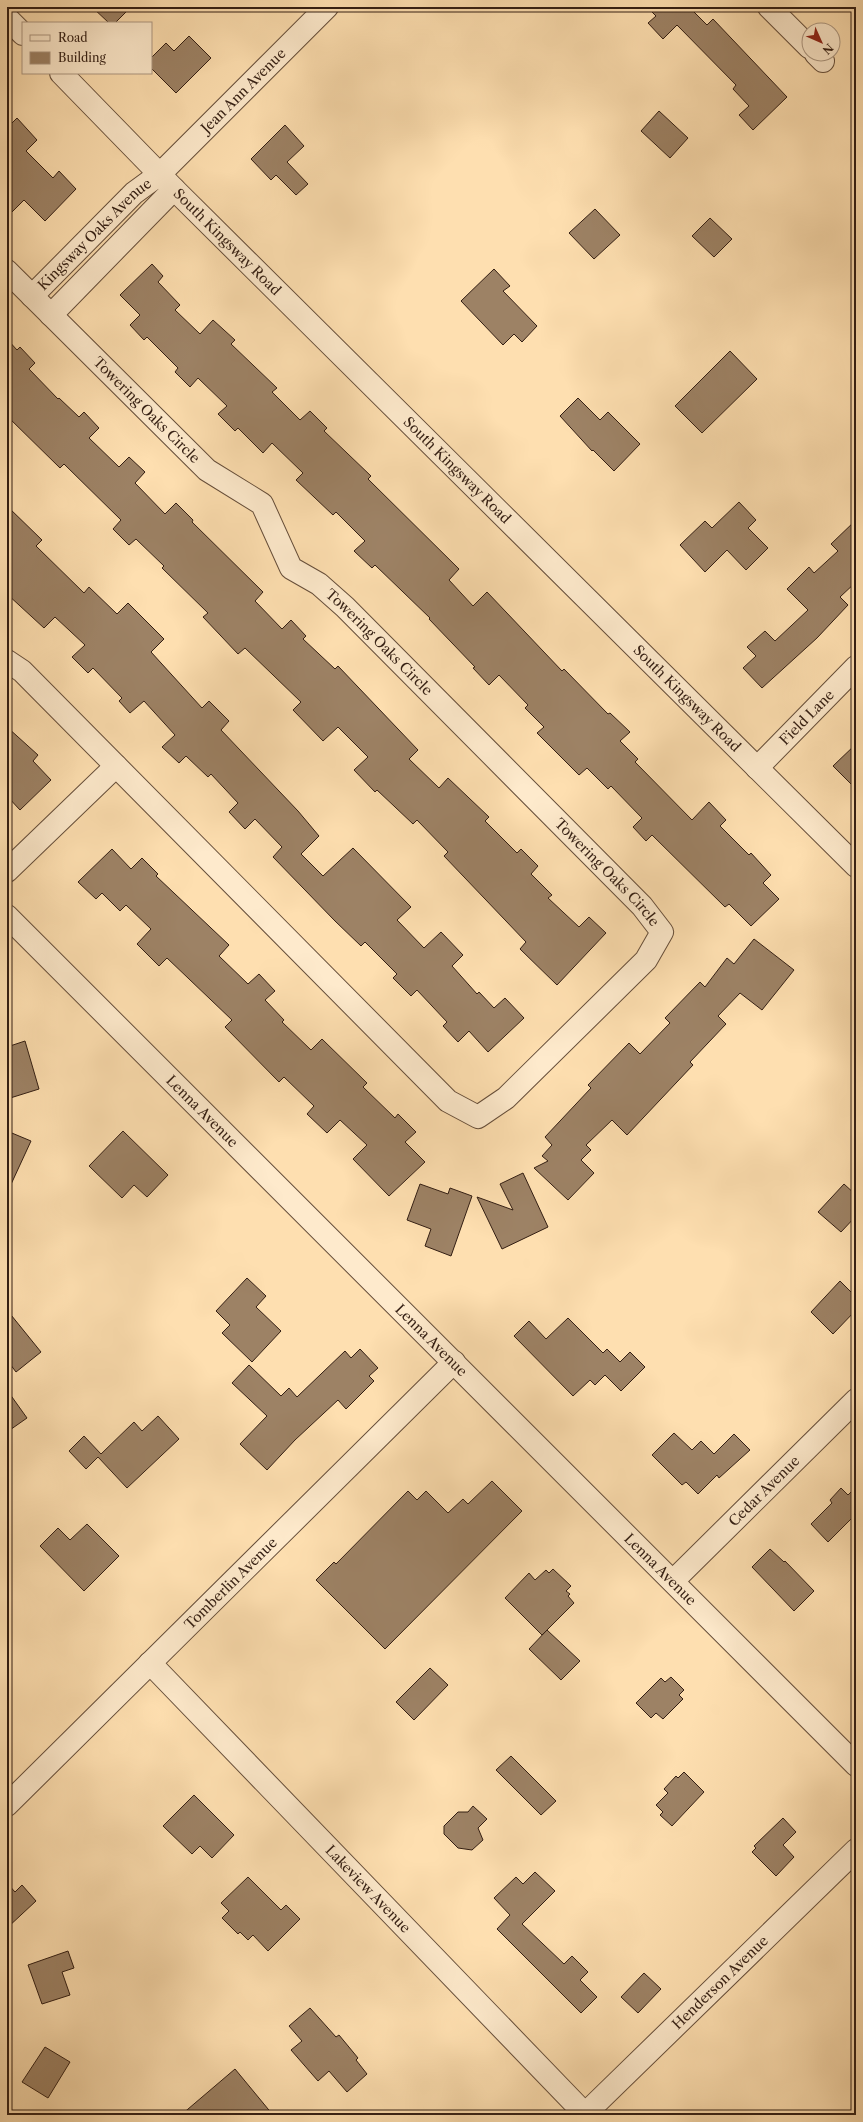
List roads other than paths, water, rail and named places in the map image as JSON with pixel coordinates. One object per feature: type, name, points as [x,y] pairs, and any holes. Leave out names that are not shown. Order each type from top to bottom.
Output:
[{"type":"street","name":"Jean Ann Avenue","points":[[167,182],[327,7]]},
{"type":"street","points":[[770,7],[801,39]]},
{"type":"street","points":[[7,18],[22,33]]},
{"type":"street","name":"South Kingsway Road","points":[[62,74],[167,182],[856,866]]},
{"type":"street","name":"Kingsway Oaks Avenue","points":[[32,296],[134,193],[167,182]]},
{"type":"street","name":"Kingsway Oaks Avenue","points":[[51,315],[167,182]]},
{"type":"street","name":"Towering Oaks Circle","points":[[7,272],[207,470],[262,504],[291,568],[319,584],[345,607],[642,906],[662,932],[646,960],[506,1098],[478,1117],[448,1101],[22,671],[7,661]]},
{"type":"street","name":"Field Lane","points":[[757,768],[856,668]]},
{"type":"street","points":[[7,871],[116,766]]},
{"type":"street","name":"Lenna Avenue","points":[[7,916],[856,1765]]},
{"type":"street","name":"Tomberlin Avenue","points":[[7,1805],[454,1362]]},
{"type":"street","name":"Cedar Avenue","points":[[673,1581],[856,1400]]},
{"type":"street","name":"Lakeview Avenue","points":[[150,1664],[585,2115]]},
{"type":"street","name":"Henderson Avenue","points":[[585,2115],[856,1850]]}]
